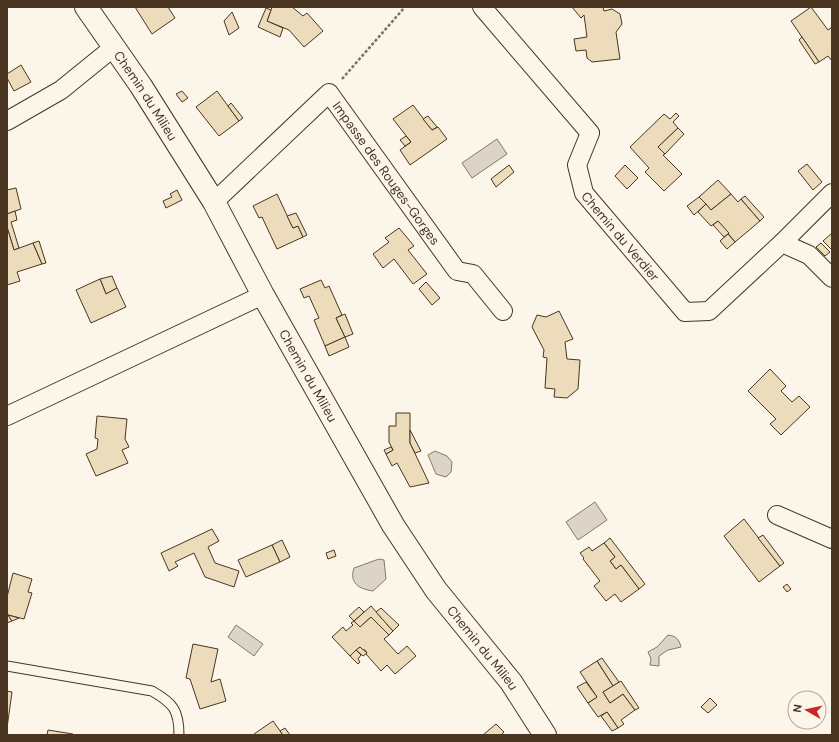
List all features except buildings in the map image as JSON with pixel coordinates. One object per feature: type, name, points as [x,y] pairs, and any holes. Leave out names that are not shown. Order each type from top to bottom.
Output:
[{"type":"street","name":"Chemin du Milieu","points":[[86,7],[114,47],[214,202],[263,295],[393,524],[436,590],[512,682],[541,734]]},
{"type":"street","name":"Chemin du Verdier","points":[[482,7],[590,133],[577,165],[584,193],[685,312],[710,311],[782,243]]},
{"type":"street","points":[[7,121],[61,90],[114,47]]},
{"type":"street","name":"Impasse des Rouges-Gorges","points":[[214,202],[330,93],[457,271],[474,274],[503,311]]},
{"type":"street","points":[[832,193],[782,243],[809,255],[832,278]]},
{"type":"street","points":[[7,416],[263,295]]},
{"type":"street","points":[[777,515],[832,540]]},
{"type":"lane","points":[[7,666],[152,691],[167,700],[179,718],[179,735]]},
{"type":"path","points":[[330,93],[405,7]]},
{"type":"shaded area","points":[[497,139],[507,154],[472,178],[462,163]]},
{"type":"shaded area","points":[[435,451],[447,456],[452,462],[451,472],[446,477],[436,474],[428,455]]},
{"type":"shaded area","points":[[595,502],[607,520],[578,540],[566,522]]},
{"type":"shaded area","points":[[379,559],[384,560],[386,579],[373,591],[363,589],[354,581],[354,568]]},
{"type":"shaded area","points":[[236,625],[263,644],[254,656],[228,637]]},
{"type":"shaded area","points":[[668,635],[677,638],[681,647],[668,650],[659,656],[659,666],[650,665],[651,659],[648,652],[657,647]]}]
